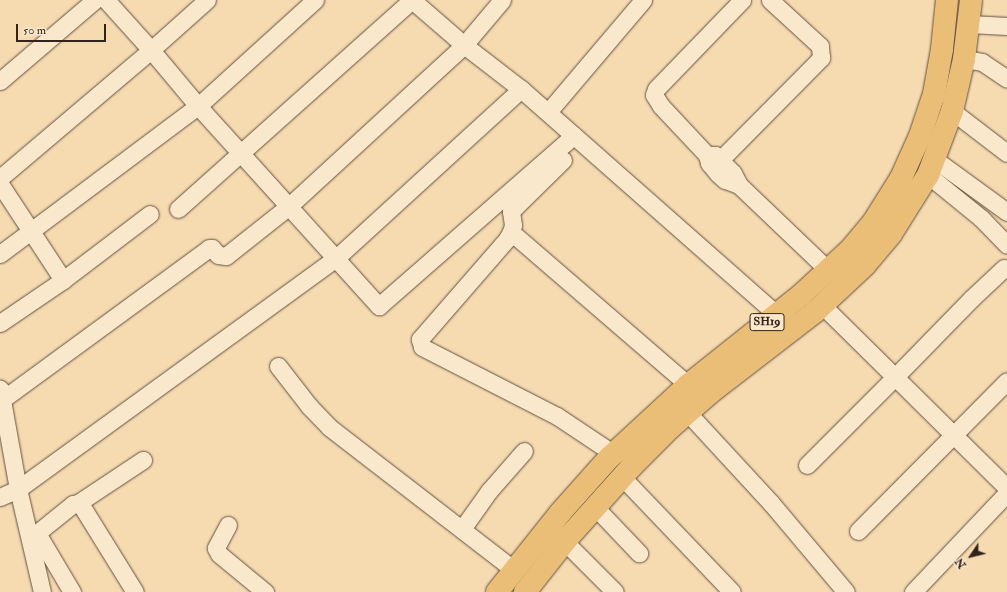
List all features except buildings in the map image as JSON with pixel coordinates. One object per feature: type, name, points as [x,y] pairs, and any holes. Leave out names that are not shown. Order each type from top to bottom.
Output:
[{"type":"main road","name":"SH19","points":[[525,592],[557,534],[614,454],[688,385],[828,270],[850,250],[874,221],[901,178],[920,136],[934,94],[942,49],[947,0]]},
{"type":"main road","name":"SH19","points":[[497,592],[514,570],[557,534],[595,507],[622,477],[688,412],[822,305],[865,265],[891,234],[931,167],[952,111],[964,59],[971,0]]},
{"type":"street","points":[[0,81],[95,0]]},
{"type":"street","points":[[106,0],[151,50],[198,106],[379,306],[574,135]]},
{"type":"street","points":[[0,178],[151,50],[207,0]]},
{"type":"street","points":[[0,254],[198,106],[315,0]]},
{"type":"street","points":[[178,209],[412,0],[464,45],[548,112],[776,314]]},
{"type":"street","points":[[42,592],[33,534],[18,489],[1,394],[209,248],[212,248],[218,255],[226,256],[289,206],[464,45],[502,0]]},
{"type":"street","points":[[548,112],[643,0]]},
{"type":"street","points":[[742,0],[656,89],[654,94],[661,106],[714,157],[733,173],[739,185],[828,270]]},
{"type":"street","points":[[714,157],[821,58],[820,46],[770,0]]},
{"type":"street","points":[[969,24],[1007,26]]},
{"type":"street","points":[[964,59],[982,62],[1007,79]]},
{"type":"street","points":[[0,497],[18,489],[335,259],[521,89]]},
{"type":"street","points":[[952,111],[1007,153]]},
{"type":"street","points":[[563,160],[511,211],[513,225],[512,232],[420,339],[422,347],[557,416],[614,454]]},
{"type":"street","points":[[931,167],[1007,212]]},
{"type":"street","points":[[931,167],[1007,245]]},
{"type":"street","points":[[0,184],[30,232],[63,280]]},
{"type":"street","points":[[0,323],[63,280],[150,214]]},
{"type":"street","points":[[512,232],[688,385]]},
{"type":"street","points":[[807,465],[971,299],[1004,268]]},
{"type":"street","points":[[822,305],[1007,488]]},
{"type":"street","points":[[278,366],[309,406],[329,427],[514,570]]},
{"type":"street","points":[[858,531],[1007,381]]},
{"type":"street","points":[[688,412],[766,498],[846,592]]},
{"type":"street","points":[[462,529],[489,491],[524,451]]},
{"type":"street","points":[[33,534],[73,504],[78,503],[143,460]]},
{"type":"street","points":[[622,477],[732,592]]},
{"type":"street","points":[[913,592],[1007,493]]},
{"type":"street","points":[[78,503],[81,505],[135,592]]},
{"type":"street","points":[[595,507],[639,553]]},
{"type":"street","points":[[228,525],[216,548],[219,554],[265,592]]},
{"type":"street","points":[[33,534],[72,592]]},
{"type":"street","points":[[557,534],[615,592]]}]
